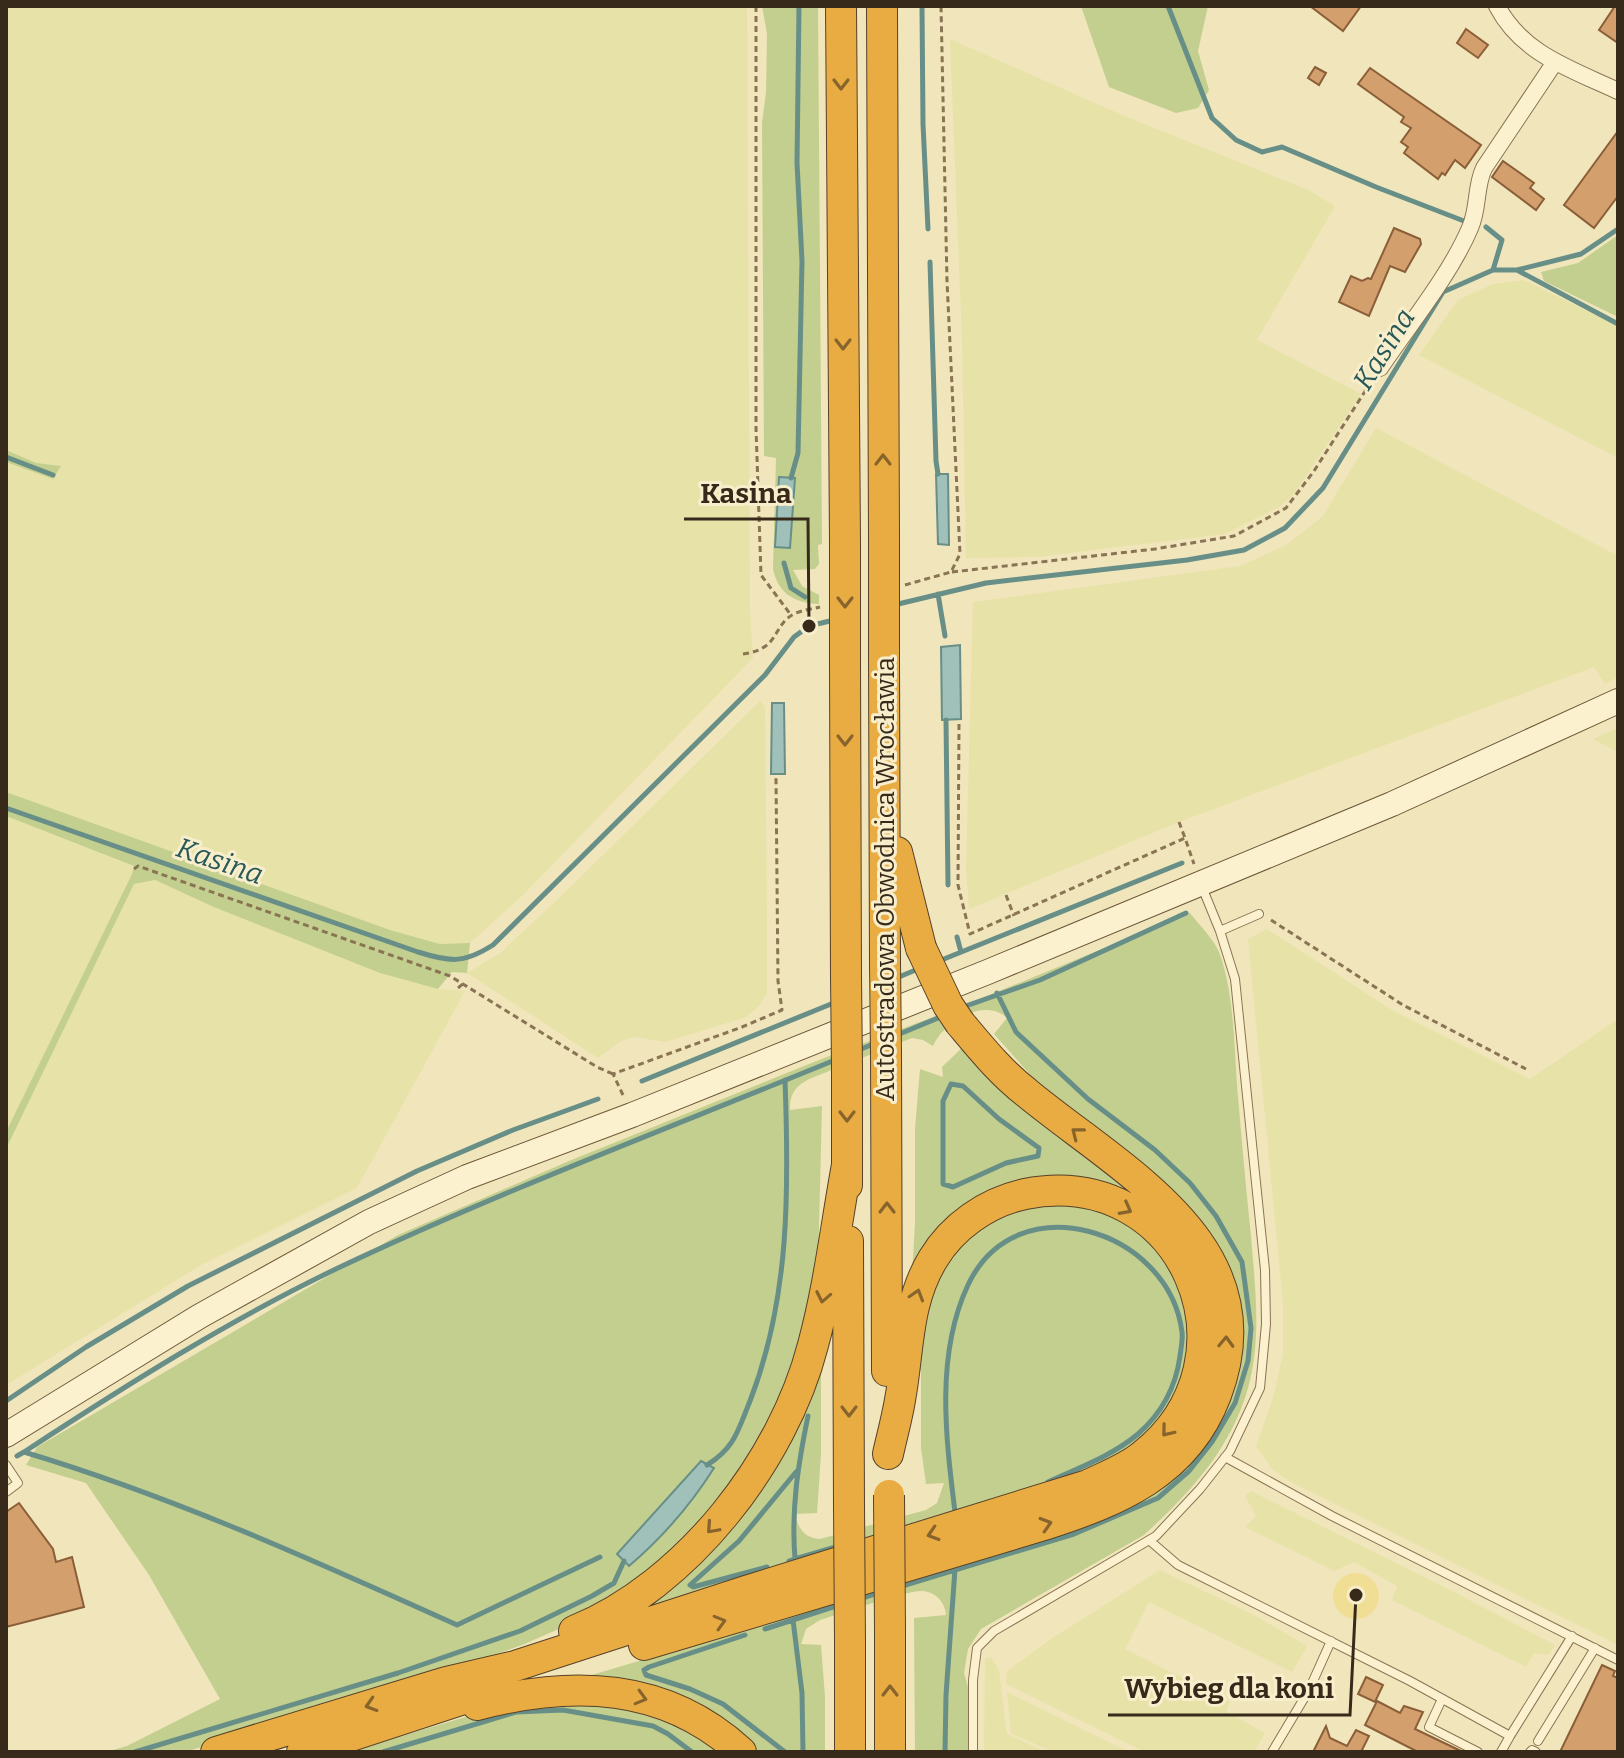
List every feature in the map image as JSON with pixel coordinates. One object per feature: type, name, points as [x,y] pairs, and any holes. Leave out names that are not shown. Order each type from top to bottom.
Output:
[{"type":"highway","name":"Autostradowa Obwodnica Wrocławia","points":[[841,6],[850,1752]]},
{"type":"highway","name":"Autostradowa Obwodnica Wrocławia","points":[[882,6],[890,1752]]},
{"type":"highway","points":[[379,1729],[493,1689],[1105,1504],[1169,1465],[1187,1447],[1211,1407],[1225,1364],[1227,1342],[1224,1304],[1211,1263],[1196,1237],[1156,1193],[1025,1092],[994,1064],[960,1023],[921,948],[885,802]]},
{"type":"highway","points":[[446,1682],[583,1627],[612,1611],[682,1560],[734,1501],[781,1428],[800,1386],[813,1346],[847,1165]]},
{"type":"highway","points":[[216,1752],[446,1682],[515,1666],[1088,1485],[1140,1458],[1160,1441],[1175,1422],[1190,1396],[1201,1359],[1203,1330],[1198,1298],[1183,1262],[1169,1242],[1131,1210],[1089,1194],[1065,1190],[1041,1191],[1007,1199],[964,1224],[947,1239],[922,1278],[911,1317],[900,1400],[888,1454]]},
{"type":"highway","points":[[302,1752],[379,1729],[520,1694],[581,1689],[622,1693],[673,1708],[704,1724],[741,1752]]},
{"type":"main road","points":[[6,1435],[200,1316],[369,1222],[467,1177],[632,1115],[990,971],[1392,804],[1618,701]]},
{"type":"street","points":[[1497,6],[1515,34],[1529,47],[1618,91]]},
{"type":"street","points":[[1380,368],[1435,288],[1471,226],[1478,182],[1484,168],[1555,62]]},
{"type":"lane","points":[[973,1752],[973,1680],[977,1648],[994,1631],[1149,1540],[1200,1489],[1225,1457],[1260,1388],[1266,1324],[1265,1270],[1235,979],[1200,883]]},
{"type":"lane","points":[[1220,931],[1259,914]]},
{"type":"lane","points":[[1225,1457],[1332,1516],[1618,1660]]},
{"type":"lane","points":[[6,1465],[18,1483],[6,1492]]},
{"type":"lane","points":[[1149,1540],[1178,1565],[1331,1641],[1510,1736]]},
{"type":"lane","points":[[1501,1752],[1572,1636]]},
{"type":"lane","points":[[1272,1752],[1304,1700],[1331,1641]]},
{"type":"lane","points":[[1538,1741],[1595,1648]]},
{"type":"lane","points":[[1442,1699],[1429,1727],[1478,1752]]},
{"type":"path","points":[[756,6],[756,428],[761,575],[791,615]]},
{"type":"path","points":[[941,6],[943,163],[960,554],[951,572]]},
{"type":"path","points":[[893,588],[951,572],[1155,549],[1234,536],[1286,508],[1314,471],[1380,368]]},
{"type":"path","points":[[743,654],[758,652],[771,643],[791,615],[820,607]]},
{"type":"path","points":[[959,724],[961,906],[970,934],[1185,838]]},
{"type":"path","points":[[613,1074],[782,1010],[778,981],[776,778]]},
{"type":"path","points":[[1179,822],[1200,883]]},
{"type":"path","points":[[134,869],[138,866],[464,983],[613,1074],[632,1115]]},
{"type":"path","points":[[1006,895],[1014,916]]},
{"type":"path","points":[[1259,914],[1403,1005],[1526,1069]]},
{"type":"path","points":[[458,988],[464,983]]},
{"type":"shaded area","points":[[6,6],[747,6],[750,610],[753,658],[523,895],[470,943],[440,944],[390,930],[6,792],[6,462],[53,479],[61,467],[36,463],[6,450]]},
{"type":"shaded area","points":[[950,39],[1120,114],[1308,190],[1335,206],[1257,340],[1361,394],[1294,494],[1279,507],[1225,534],[1037,557],[966,558],[962,341]]},
{"type":"shaded area","points":[[1524,280],[1618,326],[1618,458],[1419,355],[1458,300],[1493,284]]},
{"type":"shaded area","points":[[1376,428],[1618,556],[1618,677],[1605,684],[1594,667],[1179,822],[969,909],[966,870],[973,602],[1240,566],[1286,545],[1323,516]]},
{"type":"shaded area","points":[[760,701],[765,706],[767,993],[759,1006],[746,1017],[666,1042],[635,1037],[621,1041],[598,1058],[467,973],[500,953]]},
{"type":"shaded area","points":[[1618,728],[1618,752],[1593,739]]},
{"type":"shaded area","points":[[6,816],[134,866],[6,1132]]},
{"type":"shaded area","points":[[155,880],[216,908],[380,973],[438,989],[465,991],[357,1188],[201,1265],[6,1385],[6,1149],[134,884]]},
{"type":"shaded area","points":[[1267,929],[1392,1010],[1530,1079],[1618,1019],[1618,1645],[1289,1481],[1272,1469],[1256,1446],[1273,1398],[1283,1354],[1283,1304],[1248,939]]},
{"type":"shaded area","points":[[1251,1491],[1555,1645],[1548,1655],[1534,1653],[1526,1667],[1392,1600],[1397,1586],[1354,1562],[1334,1571],[1245,1527],[1256,1516],[1245,1496]]},
{"type":"shaded area","points":[[1160,1570],[1254,1615],[1307,1646],[1292,1672],[1149,1602],[1125,1649],[1230,1702],[1226,1711],[1265,1733],[1254,1752],[1145,1752],[1006,1684],[1007,1671],[1054,1637]]},
{"type":"shaded area","points":[[991,1657],[999,1670],[1007,1734],[1046,1752],[984,1752],[985,1659]]},
{"type":"shaded area","points":[[1007,1692],[1129,1752],[1053,1752],[1011,1733]]},
{"type":"green space","points":[[762,6],[818,6],[822,544],[818,545],[819,564],[815,569],[793,570],[802,586],[819,595],[819,604],[788,595],[773,569],[776,458],[764,456],[762,123],[767,34]],"holes":[[[779,477],[794,478],[790,548],[775,547]]]},
{"type":"green space","points":[[1081,6],[1208,6],[1198,51],[1209,90],[1198,108],[1176,113],[1109,87]]},
{"type":"green space","points":[[1618,235],[1618,317],[1544,281],[1541,272],[1578,263]]},
{"type":"green space","points":[[6,450],[36,463],[61,466],[53,479],[6,462]]},
{"type":"green space","points":[[6,792],[390,930],[440,944],[470,943],[467,973],[452,972],[438,989],[380,973],[216,908],[155,880],[134,884],[6,1149],[6,1132],[134,866],[6,816]]},
{"type":"green space","points":[[1190,913],[1219,952],[1231,1004],[1256,1293],[1255,1350],[1248,1388],[1231,1431],[1219,1451],[1192,1487],[1144,1535],[981,1629],[968,1649],[964,1673],[969,1690],[969,1752],[915,1752],[914,1618],[946,1615],[939,1598],[922,1591],[820,1620],[806,1629],[801,1644],[821,1645],[825,1750],[829,1752],[755,1752],[578,1679],[919,1578],[1228,1399],[1116,1143],[1033,1078],[994,1034],[1007,1018],[987,1010],[976,1011],[955,1021],[933,1046],[912,1038],[809,1079],[794,1091],[790,1110],[822,1106],[818,1268],[801,1352],[748,1467],[682,1547],[584,1618],[522,1645],[431,1677],[185,1752],[106,1752],[127,1746],[220,1699],[149,1575],[86,1483],[26,1465],[37,1447],[398,1235],[569,1161]]},
{"type":"green space","points":[[964,1046],[1025,1107],[1148,1202],[1177,1232],[1200,1264],[1215,1300],[1219,1341],[1210,1387],[1199,1412],[1169,1453],[1129,1483],[1058,1515],[270,1752],[251,1752],[740,1601],[875,1556],[949,1537],[1069,1499],[1119,1479],[1160,1451],[1176,1435],[1199,1396],[1210,1353],[1211,1330],[1198,1275],[1182,1247],[1161,1223],[1135,1204],[1106,1191],[1075,1183],[1043,1182],[1010,1188],[979,1202],[952,1222],[940,1234],[912,1277],[915,1129],[920,1069],[943,1077],[942,1067]]},
{"type":"green space","points":[[1056,1201],[1118,1216],[1167,1257],[1190,1315],[1184,1375],[1158,1423],[1116,1458],[1084,1473],[608,1624],[662,1584],[821,1355],[821,1454],[817,1513],[795,1514],[803,1531],[810,1537],[820,1539],[926,1510],[937,1503],[944,1483],[926,1484],[921,1448],[921,1370],[913,1369],[924,1303],[954,1248],[997,1215]]},
{"type":"green space","points":[[571,1699],[662,1715],[726,1752],[349,1752],[475,1714]]},
{"type":"sand","points":[[1356,1573],[1365,1574],[1372,1580],[1378,1587],[1378,1605],[1372,1612],[1365,1618],[1356,1619],[1347,1618],[1340,1612],[1334,1605],[1333,1596],[1334,1587],[1340,1580],[1347,1574]]},
{"type":"water","points":[[936,474],[948,474],[949,545],[938,544]]},
{"type":"water","points":[[779,477],[795,478],[790,548],[775,547]]},
{"type":"water","points":[[960,645],[961,719],[942,720],[941,647]]},
{"type":"water","points":[[772,703],[784,703],[785,774],[771,774]]},
{"type":"water","points":[[701,1461],[714,1468],[705,1482],[686,1508],[629,1566],[617,1554]]},
{"type":"building","points":[[1310,6],[1361,6],[1343,31]]},
{"type":"building","points":[[1618,6],[1618,43],[1599,30]]},
{"type":"building","points":[[1466,29],[1488,45],[1478,58],[1457,43]]},
{"type":"building","points":[[1315,67],[1326,73],[1319,85],[1308,78]]},
{"type":"building","points":[[1370,68],[1481,145],[1465,168],[1455,160],[1445,175],[1442,173],[1438,179],[1404,153],[1408,147],[1401,142],[1411,128],[1401,122],[1404,117],[1358,84]]},
{"type":"building","points":[[1618,131],[1618,196],[1594,228],[1564,205]]},
{"type":"building","points":[[1503,161],[1534,183],[1530,188],[1544,199],[1536,210],[1492,177]]},
{"type":"building","points":[[1394,228],[1420,239],[1421,244],[1405,272],[1390,266],[1369,316],[1339,302],[1351,276],[1362,281],[1371,279]]},
{"type":"building","points":[[19,1503],[53,1549],[56,1562],[72,1557],[84,1607],[6,1627],[6,1512]]},
{"type":"building","points":[[1602,1665],[1615,1671],[1613,1676],[1618,1678],[1618,1752],[1560,1752]]},
{"type":"building","points":[[1366,1677],[1383,1685],[1375,1702],[1358,1694]]},
{"type":"building","points":[[1377,1701],[1400,1713],[1404,1706],[1423,1712],[1415,1729],[1463,1752],[1418,1752],[1365,1725]]},
{"type":"building","points":[[1326,1726],[1330,1738],[1347,1746],[1356,1730],[1369,1736],[1361,1752],[1313,1752]]},
{"type":"waterway","points":[[791,478],[798,453],[802,261],[797,163],[799,6]]},
{"type":"waterway","points":[[922,6],[928,229]]},
{"type":"waterway","points":[[1168,6],[1212,118],[1236,140],[1262,152],[1282,147],[1464,221]]},
{"type":"waterway","points":[[1486,227],[1502,240],[1493,270]]},
{"type":"waterway","name":"Kasina","points":[[894,605],[986,583],[1187,560],[1244,550],[1285,528],[1323,488],[1443,292],[1493,270],[1517,270],[1581,254],[1618,229]]},
{"type":"waterway","points":[[930,262],[938,474]]},
{"type":"waterway","points":[[1517,270],[1618,324]]},
{"type":"waterway","points":[[6,457],[53,475]]},
{"type":"waterway","points":[[784,563],[791,588],[805,597]]},
{"type":"waterway","points":[[938,594],[945,636]]},
{"type":"waterway","name":"Kasina","points":[[6,808],[418,952],[439,958],[465,958],[493,945],[765,675],[794,637],[809,626],[834,620]]},
{"type":"waterway","points":[[946,720],[948,885]]},
{"type":"waterway","points":[[939,961],[1182,863]]},
{"type":"waterway","points":[[963,1007],[1040,980],[1186,913]]},
{"type":"waterway","points":[[957,937],[961,952]]},
{"type":"waterway","points":[[894,979],[918,969]]},
{"type":"waterway","points":[[902,1586],[1074,1534],[1158,1498],[1189,1471],[1212,1442],[1235,1403],[1248,1361],[1251,1328],[1242,1262],[1216,1216],[1190,1183],[1155,1150],[1088,1099],[1016,1032],[997,993]]},
{"type":"waterway","points":[[642,1081],[836,1002]]},
{"type":"waterway","points":[[897,1035],[943,1016]]},
{"type":"waterway","points":[[856,1051],[876,1043]]},
{"type":"waterway","points":[[24,1452],[217,1332],[338,1268],[523,1186],[835,1060]]},
{"type":"waterway","points":[[707,1465],[724,1452],[739,1430],[773,1323],[784,1243],[787,1162],[785,1080]]},
{"type":"waterway","points":[[951,1084],[963,1086],[999,1119],[1039,1148],[1038,1156],[1006,1163],[953,1187],[943,1184],[943,1101],[951,1084]]},
{"type":"waterway","points":[[6,1401],[86,1347],[188,1286],[417,1171],[513,1130],[598,1099]]},
{"type":"waterway","points":[[955,1512],[946,1397],[947,1368],[958,1312],[968,1285],[990,1253],[1020,1234],[1053,1227],[1088,1231],[1121,1245],[1150,1267],[1171,1296],[1182,1338],[1171,1388],[1147,1426],[1117,1449],[1048,1482]]},
{"type":"waterway","points":[[789,1561],[795,1559],[796,1487],[808,1416]]},
{"type":"waterway","points":[[17,1456],[24,1452],[135,1489],[297,1554],[457,1625],[600,1557]]},
{"type":"waterway","points":[[767,1567],[693,1587],[690,1585],[739,1541],[796,1472]]},
{"type":"waterway","points":[[795,1559],[839,1546]]},
{"type":"waterway","points":[[135,1752],[398,1673],[520,1631],[614,1583],[624,1561]]},
{"type":"waterway","points":[[945,1752],[955,1569]]},
{"type":"waterway","points":[[860,1599],[881,1592]]},
{"type":"waterway","points":[[765,1629],[839,1605]]},
{"type":"waterway","points":[[793,1620],[802,1693],[803,1752]]},
{"type":"waterway","points":[[745,1635],[644,1670],[646,1675],[690,1689],[723,1704],[785,1752]]},
{"type":"waterway","points":[[383,1752],[516,1712],[563,1710],[653,1726],[692,1752]]},
{"type":"place","name":"Kasina","points":[[809,626]]},
{"type":"place","name":"Wybieg dla koni","points":[[1356,1595]]}]
